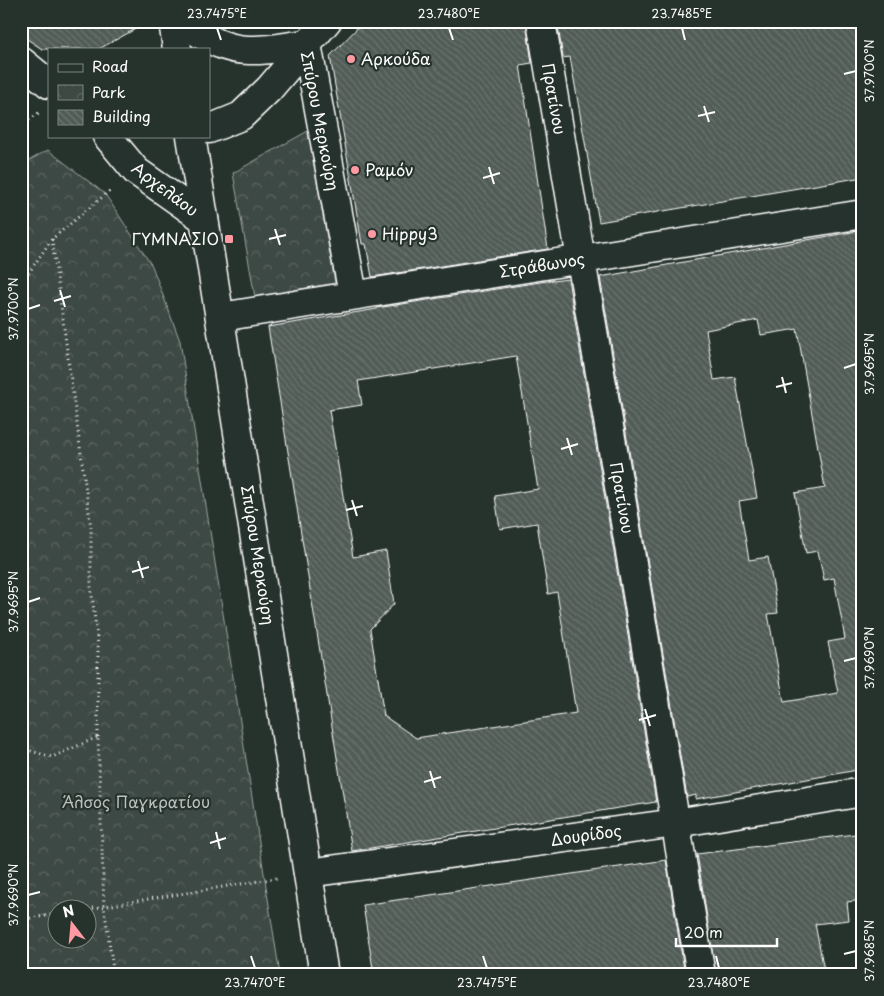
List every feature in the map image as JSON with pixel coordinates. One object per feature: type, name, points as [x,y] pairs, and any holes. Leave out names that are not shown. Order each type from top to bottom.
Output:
[{"type":"street","points":[[173,21],[177,48]]},
{"type":"street","name":"Σπύρου Μερκούρη","points":[[184,21],[196,32],[224,46],[240,49],[249,50],[307,44],[353,295]]},
{"type":"street","points":[[210,130],[242,116],[269,89],[327,21]]},
{"type":"street","name":"Πρατίνου","points":[[541,21],[701,975]]},
{"type":"street","points":[[21,60],[48,83]]},
{"type":"street","name":"Αρχελάου","points":[[110,138],[136,171],[204,219]]},
{"type":"street","name":"Σπύρου Μερκούρη","points":[[191,138],[324,975]]},
{"type":"street","name":"Στράβωνος","points":[[221,317],[863,214]]},
{"type":"street","name":"Δουρίδος","points":[[308,873],[676,823],[863,792]]},
{"type":"path","points":[[21,125],[42,111]]},
{"type":"path","points":[[21,279],[25,278],[52,239],[107,192],[136,171]]},
{"type":"path","points":[[52,239],[91,528],[91,587],[98,645],[98,737],[104,906],[114,970],[113,975]]},
{"type":"path","points":[[21,528],[25,547],[24,642],[21,662]]},
{"type":"path","points":[[21,748],[52,757],[98,737]]},
{"type":"path","points":[[98,907],[308,873]]},
{"type":"path","points":[[21,903],[25,919],[25,934],[21,946]]},
{"type":"path","points":[[25,919],[48,916]]},
{"type":"path","points":[[114,970],[119,975]]},
{"type":"green space","points":[[308,131],[335,283],[255,297],[233,173]]},
{"type":"green space","name":"Άλσος Παγκρατίου","points":[[48,150],[105,194],[152,266],[180,341],[280,975],[21,975],[21,165]]},
{"type":"building","points":[[21,21],[150,21],[101,48],[42,49],[21,35]]},
{"type":"building","points":[[364,21],[526,21],[532,63],[520,65],[548,249],[372,277],[366,244],[362,244],[330,56]]},
{"type":"building","points":[[557,21],[855,21],[863,66],[863,177],[599,222],[570,57],[563,58]]},
{"type":"building","points":[[863,230],[863,769],[696,799],[696,795],[687,797],[600,277]],"holes":[[[758,320],[761,335],[797,329],[825,488],[795,493],[806,553],[818,551],[824,580],[834,578],[845,639],[828,642],[838,693],[784,702],[768,614],[778,613],[768,557],[749,560],[739,501],[757,498],[735,377],[714,380],[706,330]]]},
{"type":"building","points":[[568,279],[656,802],[352,851],[268,327]],"holes":[[[516,356],[538,489],[495,496],[500,529],[537,523],[548,594],[557,592],[576,713],[416,738],[384,716],[370,629],[394,604],[386,551],[353,557],[329,410],[362,405],[358,381]]]},
{"type":"building","points":[[863,833],[863,900],[847,902],[849,920],[815,924],[825,975],[716,975],[697,854]]},
{"type":"building","points":[[666,860],[685,975],[374,975],[363,905]]},
{"type":"place","name":"Αρκούδα","points":[[351,59]]},
{"type":"place","name":"Ραμόν","points":[[355,170]]},
{"type":"place","name":"Hippy3","points":[[372,234]]},
{"type":"place","name":"ΓΥΜΝΑΣΙΟ","points":[[229,239]]}]
